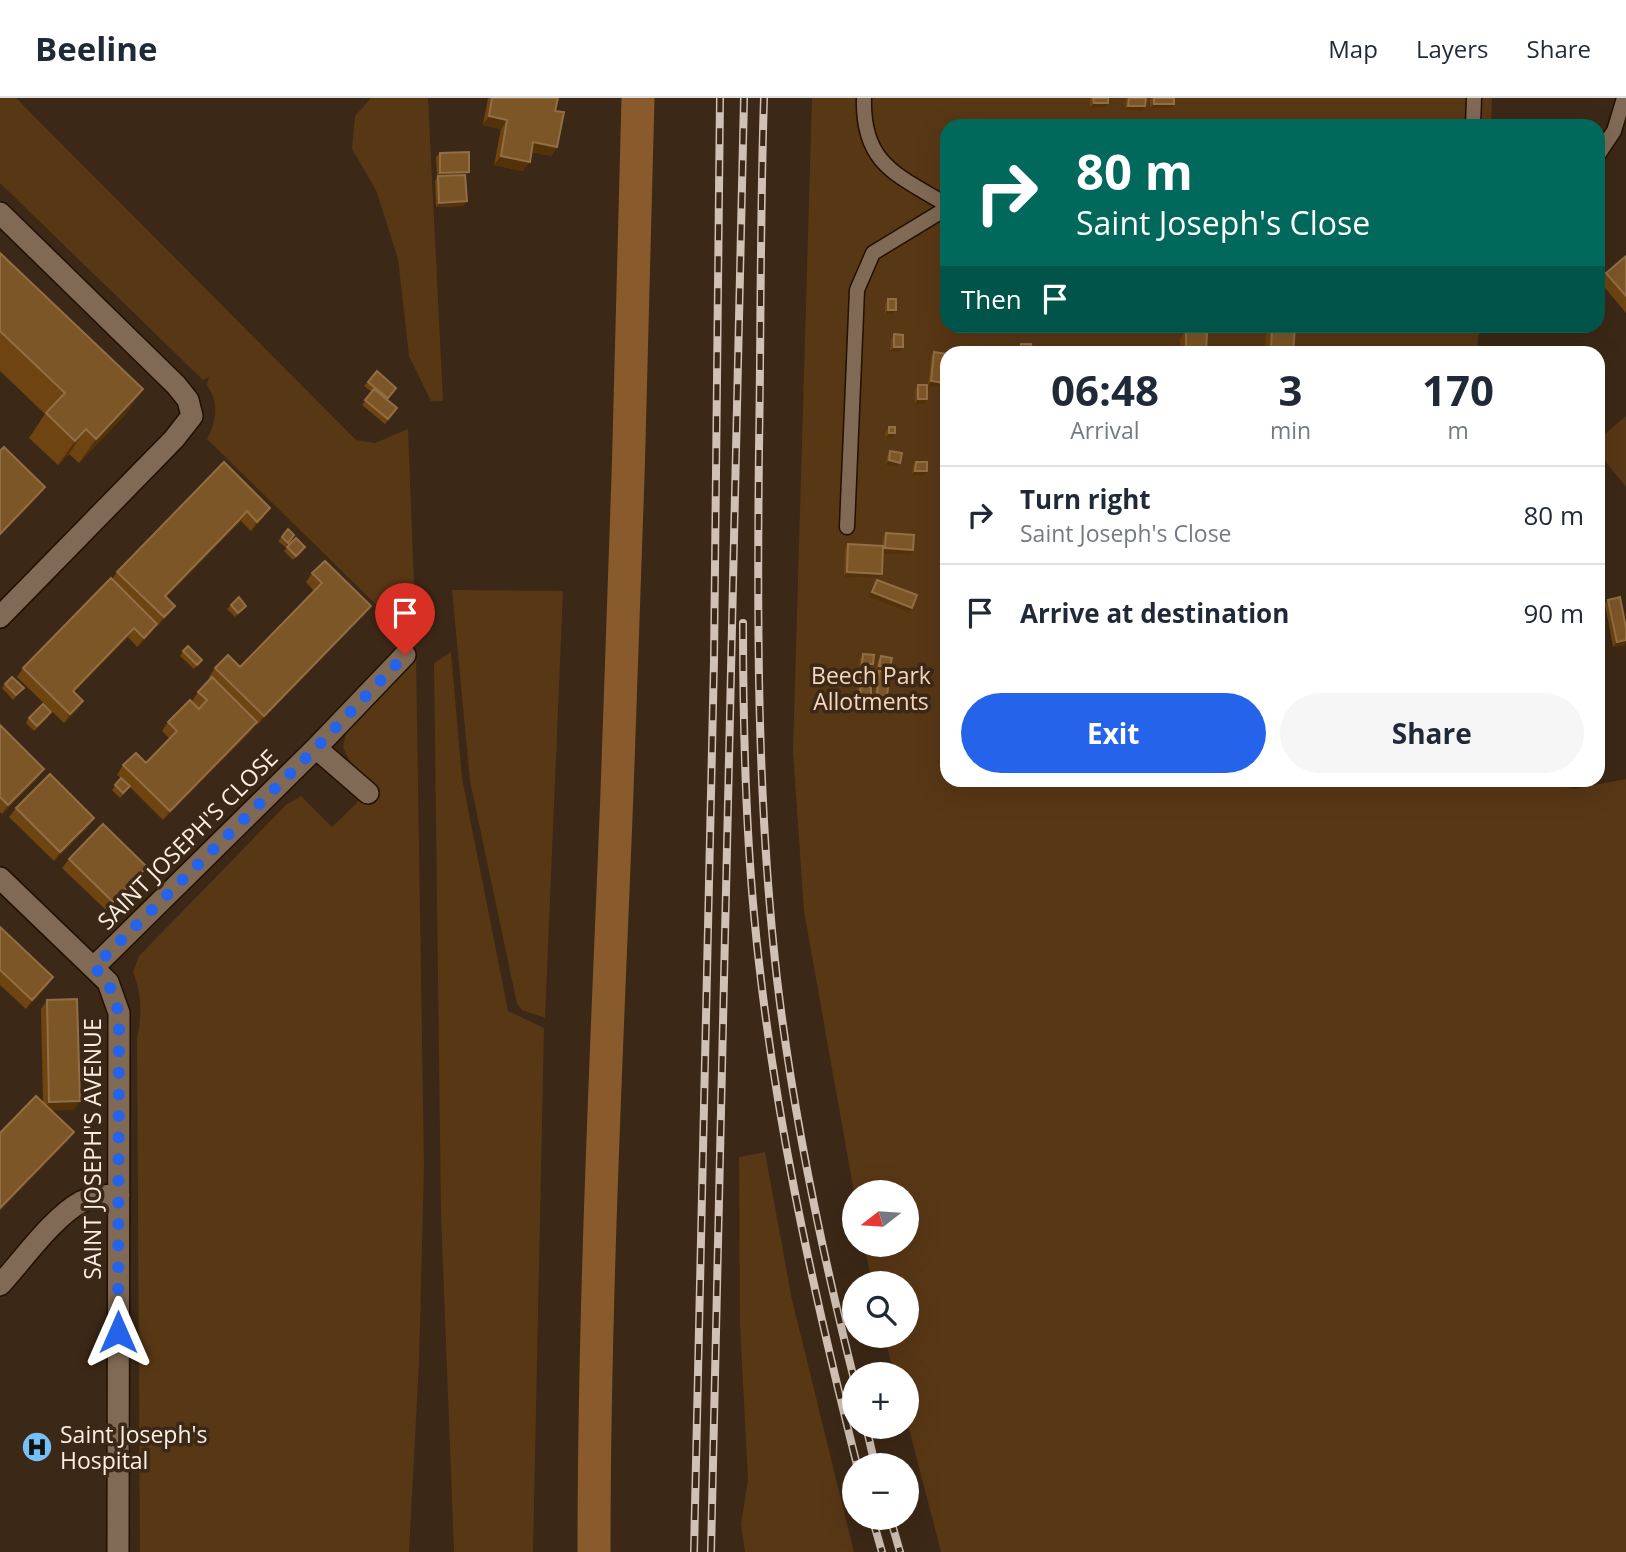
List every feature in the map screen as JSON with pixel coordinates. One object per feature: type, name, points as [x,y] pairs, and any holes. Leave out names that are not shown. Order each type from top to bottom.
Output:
[{"type":"street","points":[[0,213],[176,385],[188,400],[192,416],[174,439],[0,617]]},
{"type":"street","name":"SAINT JOSEPH'S CLOSE","points":[[94,967],[316,748],[405,655]]},
{"type":"street","points":[[316,748],[368,793]]},
{"type":"street","name":"SAINT JOSEPH'S AVENUE","points":[[0,878],[108,982],[119,1013],[118,1552]]},
{"type":"street","points":[[0,1285],[63,1217],[81,1202],[103,1195],[119,1195]]},
{"type":"lane","points":[[864,98],[864,113],[873,153],[897,175],[940,202]]},
{"type":"lane","points":[[1473,119],[1474,98]]},
{"type":"lane","points":[[1605,144],[1614,131],[1624,98]]},
{"type":"lane","points":[[848,527],[857,290],[873,253],[940,210]]},
{"type":"green space","points":[[0,98],[16,98],[356,440],[375,443],[408,429],[415,609],[395,623],[207,439],[215,412],[207,385],[209,377],[203,380],[0,183]]},
{"type":"green space","points":[[371,98],[428,98],[443,401],[431,401],[409,356],[398,259],[376,190],[352,149],[355,116]]},
{"type":"green space","name":"Beech Park Allotments","points":[[812,98],[1492,98],[1491,119],[940,119],[940,333],[1478,333],[1478,346],[940,346],[940,787],[1574,789],[1605,787],[1605,783],[1626,779],[1626,1552],[941,1552],[919,1467],[919,1453],[915,1453],[912,1439],[919,1439],[919,1362],[891,1362],[887,1348],[919,1348],[919,1271],[870,1271],[867,1257],[919,1257],[919,1180],[852,1180],[804,911],[793,752]]},
{"type":"green space","points":[[1626,416],[1626,487],[1605,461],[1605,434]]},
{"type":"green space","points":[[452,590],[563,591],[545,1018],[522,1010],[517,1004],[470,781]]},
{"type":"green space","points":[[451,652],[462,778],[508,1011],[544,1028],[533,1552],[454,1552],[441,1214],[434,663]]},
{"type":"green space","points":[[416,657],[424,1167],[419,1362],[409,1552],[140,1552],[137,1039],[140,1005],[133,972],[139,956],[286,805],[301,796],[332,827],[374,786],[350,761],[343,747],[347,729]]},
{"type":"green space","points":[[765,1152],[792,1300],[842,1503],[842,1530],[849,1530],[854,1552],[745,1552],[741,1524],[748,1481],[740,1324],[739,1157]]},
{"type":"building","points":[[492,98],[558,98],[555,111],[564,112],[557,147],[533,142],[530,162],[501,156],[507,120],[489,116]]},
{"type":"building","points":[[1093,98],[1108,98],[1108,103],[1094,103]]},
{"type":"building","points":[[1129,98],[1146,98],[1145,106],[1128,106]]},
{"type":"building","points":[[1154,98],[1174,98],[1174,104],[1154,104]]},
{"type":"building","points":[[469,152],[469,172],[440,173],[440,153]]},
{"type":"building","points":[[465,175],[467,201],[439,203],[438,176]]},
{"type":"building","points":[[0,253],[143,389],[96,439],[86,429],[75,441],[46,413],[65,393],[0,331]]},
{"type":"building","points":[[1626,256],[1626,296],[1606,273]]},
{"type":"building","points":[[888,299],[896,299],[896,310],[888,310]]},
{"type":"building","points":[[1186,333],[1207,333],[1206,346],[1186,346]]},
{"type":"building","points":[[1272,333],[1294,333],[1294,346],[1271,346]]},
{"type":"building","points":[[894,334],[903,335],[903,347],[894,347]]},
{"type":"building","points":[[934,352],[940,353],[940,382],[931,381]]},
{"type":"building","points":[[377,371],[396,388],[388,398],[368,382]]},
{"type":"building","points":[[918,385],[927,385],[927,399],[918,399]]},
{"type":"building","points":[[374,389],[397,408],[388,419],[365,400]]},
{"type":"building","points":[[889,427],[895,427],[895,433],[889,433]]},
{"type":"building","points":[[4,447],[45,487],[0,534],[0,451]]},
{"type":"building","points":[[890,451],[902,453],[900,463],[889,460]]},
{"type":"building","points":[[224,462],[270,508],[257,522],[247,511],[165,596],[175,606],[164,617],[117,572]]},
{"type":"building","points":[[916,462],[927,462],[927,471],[915,471]]},
{"type":"building","points":[[288,529],[294,535],[288,543],[282,537]]},
{"type":"building","points":[[886,533],[914,535],[913,550],[885,548]]},
{"type":"building","points":[[296,538],[305,547],[296,556],[287,547]]},
{"type":"building","points":[[848,544],[883,546],[882,574],[847,572]]},
{"type":"building","points":[[325,561],[371,606],[264,716],[215,668],[228,655],[240,667],[322,583],[312,573]]},
{"type":"building","points":[[111,578],[157,624],[144,638],[134,628],[73,691],[83,701],[70,714],[23,668]]},
{"type":"building","points":[[877,580],[917,595],[912,608],[872,592]]},
{"type":"building","points":[[239,597],[246,606],[238,613],[231,605]]},
{"type":"building","points":[[1620,597],[1626,640],[1617,642],[1608,600]]},
{"type":"building","points":[[188,646],[202,660],[197,665],[183,651]]},
{"type":"building","points":[[863,654],[874,655],[873,664],[862,664]]},
{"type":"building","points":[[881,656],[892,658],[890,667],[879,666]]},
{"type":"building","points":[[861,669],[871,669],[871,702],[860,701]]},
{"type":"building","points":[[879,671],[890,672],[887,696],[877,695]]},
{"type":"building","points":[[12,677],[24,688],[16,695],[5,684]]},
{"type":"building","points":[[212,677],[257,722],[170,811],[123,765],[136,753],[146,763],[177,731],[168,722],[190,700],[199,709],[207,700],[198,692]]},
{"type":"building","points":[[43,704],[51,712],[37,726],[29,718]]},
{"type":"building","points":[[0,725],[44,769],[8,805],[0,797]]},
{"type":"building","points":[[50,774],[94,818],[60,852],[16,808]]},
{"type":"building","points":[[121,778],[130,786],[123,793],[115,785]]},
{"type":"building","points":[[103,824],[147,867],[113,902],[69,859]]},
{"type":"building","points":[[0,927],[53,977],[32,1000],[0,970]]},
{"type":"building","points":[[77,999],[80,1101],[49,1102],[47,1000]]},
{"type":"building","points":[[36,1096],[74,1132],[0,1208],[0,1133]]},
{"type":"waterway","points":[[594,1552],[599,1267],[632,358],[638,98]]},
{"type":"railway","points":[[694,1552],[714,660],[720,98]]},
{"type":"railway","points":[[711,1552],[744,98]]},
{"type":"railway","points":[[764,98],[758,581],[765,846],[777,979],[791,1080],[819,1230],[850,1362]]},
{"type":"railway","points":[[743,623],[748,841],[761,984],[795,1191],[854,1453]]},
{"type":"railway","points":[[869,1439],[872,1453]]},
{"type":"railway","points":[[876,1530],[882,1552]]},
{"type":"railway","points":[[894,1530],[900,1552]]},
{"type":"place","name":"Saint Joseph's Hospital","points":[[37,1447]]},
{"type":"route","points":[[118,1332],[119,1013],[116,998],[108,982],[94,967],[316,748],[405,655]]}]
